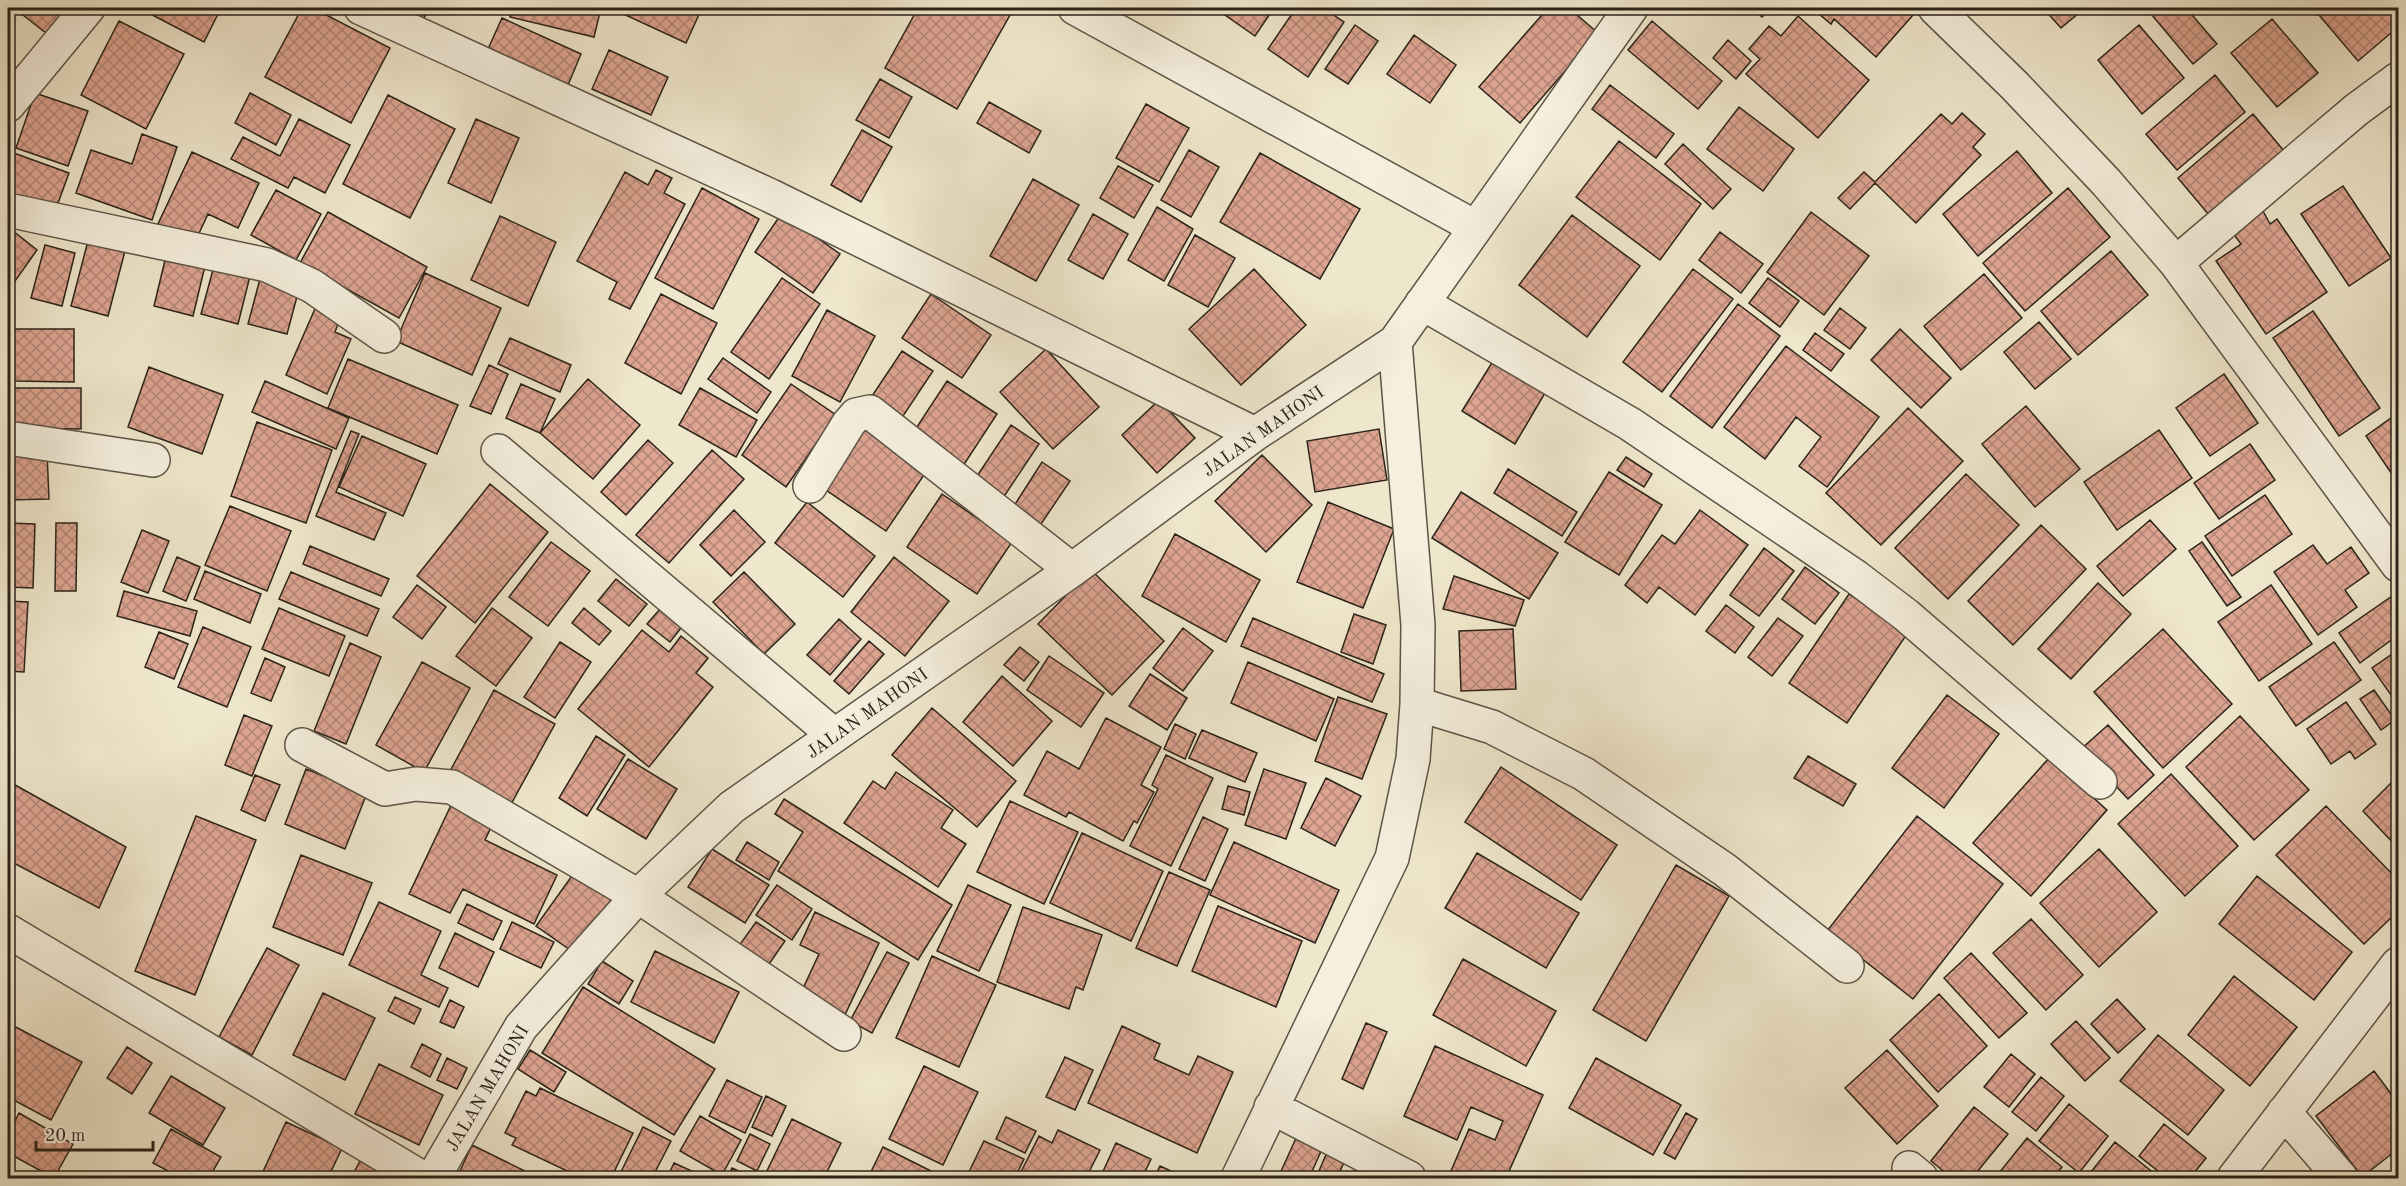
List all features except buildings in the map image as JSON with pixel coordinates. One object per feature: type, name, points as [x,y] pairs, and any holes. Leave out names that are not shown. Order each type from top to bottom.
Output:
[{"type":"street","points":[[8,105],[88,8]]},
{"type":"street","points":[[361,8],[771,196],[1255,434]]},
{"type":"street","points":[[1075,8],[1475,227]]},
{"type":"street","points":[[1238,1179],[1392,858],[1413,759],[1417,704],[1418,625],[1395,342],[1630,8]]},
{"type":"street","points":[[1935,8],[2015,86],[2106,182],[2176,263],[2398,565]]},
{"type":"street","points":[[2176,263],[2356,110],[2398,79]]},
{"type":"street","points":[[8,210],[267,265],[312,286],[384,336]]},
{"type":"street","points":[[1422,303],[1630,423],[1856,577],[1906,615],[2100,782]]},
{"type":"street","name":"JALAN MAHONI","points":[[433,1179],[521,1027],[638,896],[732,807],[1072,570],[1255,434],[1395,342]]},
{"type":"street","points":[[810,486],[849,423],[856,415],[870,412],[1072,570]]},
{"type":"street","points":[[8,438],[153,460]]},
{"type":"street","points":[[498,451],[834,735]]},
{"type":"street","points":[[1417,704],[1492,727],[1584,774],[1725,870],[1847,966]]},
{"type":"street","points":[[302,745],[385,789],[416,784],[452,787],[638,896],[844,1034]]},
{"type":"street","points":[[8,931],[422,1179]]},
{"type":"street","points":[[2234,1179],[2398,964]]},
{"type":"street","points":[[1271,1107],[1409,1179]]},
{"type":"street","points":[[2284,1112],[2341,1179]]}]
